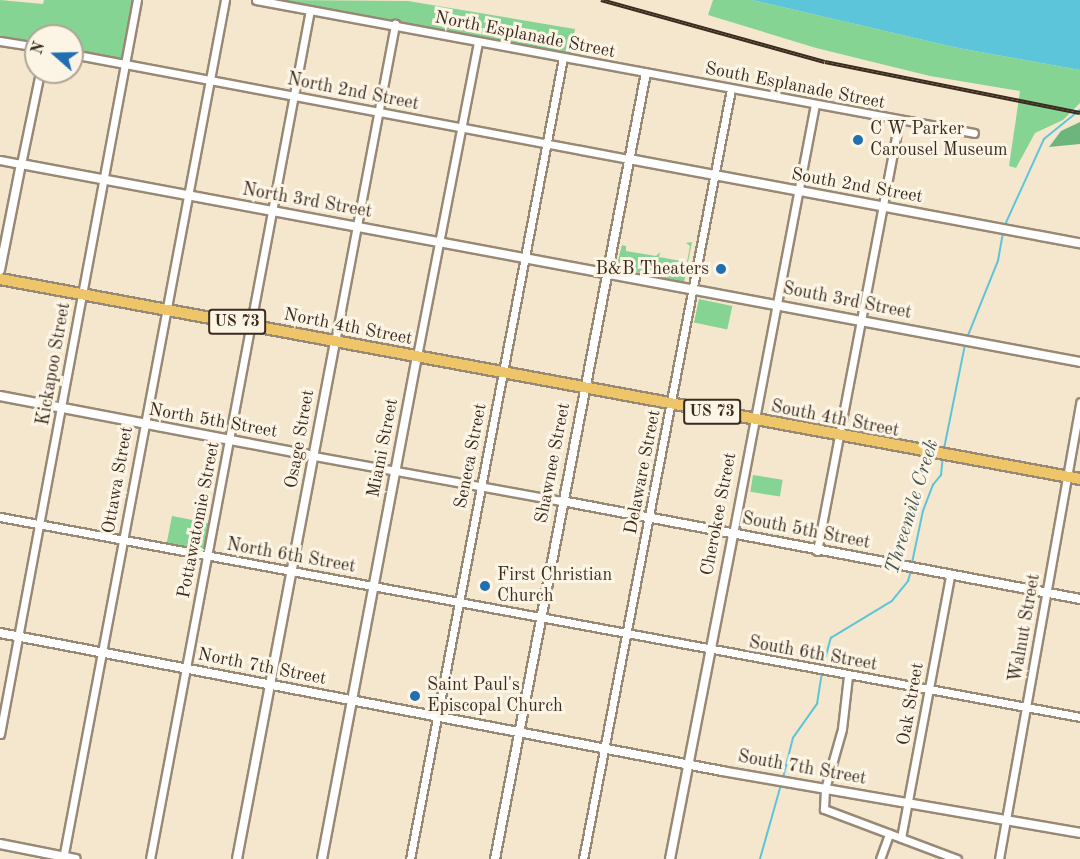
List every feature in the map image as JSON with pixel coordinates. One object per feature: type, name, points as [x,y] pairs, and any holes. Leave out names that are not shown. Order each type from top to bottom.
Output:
[{"type":"highway","name":"North 4th Street","points":[[0,279],[585,388]]},
{"type":"highway","name":"South 4th Street","points":[[585,388],[1080,479]]},
{"type":"street","name":"Kickapoo Street","points":[[0,734],[137,0]]},
{"type":"street","name":"Ottawa Street","points":[[63,858],[100,652],[225,0]]},
{"type":"street","name":"North Esplanade Street","points":[[256,0],[395,24],[478,43],[646,73]]},
{"type":"street","name":"Pottawatomie Street","points":[[150,859],[310,10]]},
{"type":"street","name":"Osage Street","points":[[237,859],[293,573],[395,24]]},
{"type":"street","points":[[0,41],[24,45]]},
{"type":"street","name":"Miami Street","points":[[322,859],[478,43]]},
{"type":"street","name":"North 2nd Street","points":[[84,56],[629,159]]},
{"type":"street","name":"Seneca Street","points":[[410,859],[563,58]]},
{"type":"street","name":"South Esplanade Street","points":[[646,73],[974,134]]},
{"type":"street","name":"Shawnee Street","points":[[495,859],[646,73]]},
{"type":"street","points":[[0,270],[38,84]]},
{"type":"street","name":"Delaware Street","points":[[583,859],[731,89]]},
{"type":"street","name":"Cherokee Street","points":[[670,859],[778,305],[814,105]]},
{"type":"street","points":[[816,551],[899,121]]},
{"type":"street","name":"South 2nd Street","points":[[629,159],[1080,243]]},
{"type":"street","name":"North 3rd Street","points":[[0,160],[608,274]]},
{"type":"street","name":"South 3rd Street","points":[[608,274],[1080,362]]},
{"type":"street","name":"North 5th Street","points":[[0,396],[143,425],[562,501]]},
{"type":"street","name":"Walnut Street","points":[[999,859],[1080,402]]},
{"type":"street","name":"South 5th Street","points":[[562,501],[816,551],[1080,599]]},
{"type":"street","name":"North 6th Street","points":[[0,517],[540,618]]},
{"type":"street","name":"Oak Street","points":[[901,838],[950,575]]},
{"type":"street","name":"South 6th Street","points":[[540,618],[1080,717]]},
{"type":"street","name":"North 7th Street","points":[[0,633],[270,686],[519,731]]},
{"type":"street","points":[[848,676],[842,729],[825,789],[824,809],[957,859]]},
{"type":"street","name":"South 7th Street","points":[[519,731],[757,777],[1080,833]]},
{"type":"street","points":[[880,859],[889,834]]},
{"type":"street","points":[[0,844],[76,859]]},
{"type":"green space","points":[[0,0],[43,4],[44,0],[137,0],[125,64],[84,56],[84,24],[24,24],[24,45],[0,41]]},
{"type":"green space","points":[[284,0],[408,1],[575,29],[571,55]]},
{"type":"green space","points":[[713,0],[752,0],[958,48],[1080,70],[1080,103],[1063,120],[1035,133],[1016,168],[1009,166],[1020,91],[930,76],[816,48],[708,15]]},
{"type":"green space","points":[[1080,122],[1080,144],[1049,147],[1061,131]]},
{"type":"green space","points":[[692,242],[684,282],[616,268],[622,245],[626,246],[626,251],[656,256],[660,252],[659,257],[687,262],[690,246],[686,243]]},
{"type":"green space","points":[[699,299],[732,306],[727,330],[694,322]]},
{"type":"green space","points":[[753,475],[783,480],[780,496],[750,492]]},
{"type":"green space","points":[[172,516],[209,523],[204,551],[167,543]]},
{"type":"water","points":[[752,0],[1080,0],[1080,70],[958,48]]},
{"type":"waterway","name":"Threemile Creek","points":[[1005,225],[1044,139],[1080,110]]},
{"type":"waterway","name":"Threemile Creek","points":[[967,338],[998,261],[1003,232]]},
{"type":"waterway","name":"Threemile Creek","points":[[944,449],[965,345]]},
{"type":"waterway","name":"Threemile Creek","points":[[912,563],[923,511],[933,485],[941,475],[943,457]]},
{"type":"waterway","name":"Threemile Creek","points":[[823,667],[831,638],[892,601],[908,581],[911,571]]},
{"type":"waterway","name":"Threemile Creek","points":[[783,778],[793,738],[817,704],[822,672]]},
{"type":"waterway","name":"Threemile Creek","points":[[760,859],[781,785]]},
{"type":"railway","points":[[601,0],[825,62],[1080,113]]},
{"type":"place","name":"C W Parker Carousel Museum","points":[[858,140]]},
{"type":"place","name":"B&B Theaters","points":[[721,269]]},
{"type":"place","name":"First Christian Church","points":[[485,586]]},
{"type":"place","name":"Saint Paul's Episcopal Church","points":[[415,696]]}]
